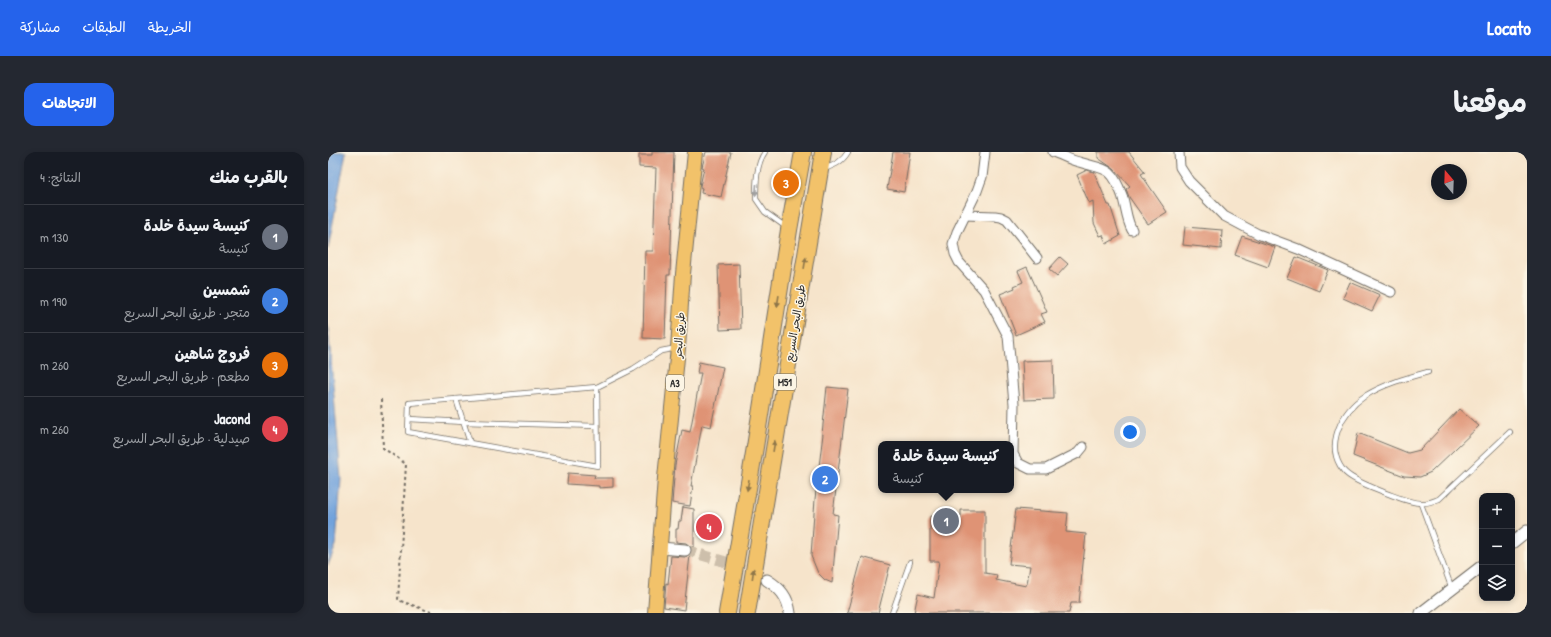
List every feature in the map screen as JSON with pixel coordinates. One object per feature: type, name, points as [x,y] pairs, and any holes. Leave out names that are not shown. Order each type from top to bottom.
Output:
[{"type":"highway","name":"طريق البحر","points":[[654,613],[695,152]]},
{"type":"highway","name":"طريق البحر السريع","points":[[727,613],[803,152]]},
{"type":"highway","name":"طريق البحر السريع","points":[[747,613],[823,152]]},
{"type":"street","points":[[985,152],[982,177],[953,244],[955,254],[968,273],[977,280],[984,290],[1008,336],[1014,404],[1013,441]]},
{"type":"street","points":[[1053,152],[1079,162],[1105,168],[1116,182],[1122,196],[1128,223],[1132,230]]},
{"type":"street","points":[[1179,152],[1180,167],[1189,182],[1224,216],[1233,222],[1258,234],[1298,249],[1391,292]]},
{"type":"street","points":[[965,215],[1001,217],[1007,220],[1037,258]]},
{"type":"street","points":[[1014,454],[1018,463],[1030,469],[1046,469],[1078,452],[1084,447]]},
{"type":"street","points":[[1515,541],[1527,532]]},
{"type":"street","points":[[660,548],[685,550]]},
{"type":"street","points":[[1421,613],[1479,568]]},
{"type":"street","points":[[767,580],[780,589],[786,600],[790,613]]},
{"type":"lane","points":[[765,152],[762,157],[757,180],[756,199],[765,212],[789,230]]},
{"type":"lane","points":[[820,170],[836,164],[844,158],[848,152]]},
{"type":"lane","points":[[597,387],[598,466],[408,432],[409,403],[597,387],[633,369],[661,351],[678,348]]},
{"type":"lane","points":[[1428,372],[1393,382],[1364,397],[1344,418],[1336,436],[1336,452],[1343,471],[1369,486],[1421,504],[1439,499],[1510,432]]},
{"type":"lane","points":[[456,399],[470,443]]},
{"type":"lane","points":[[409,419],[598,426]]},
{"type":"lane","points":[[1421,504],[1452,589]]},
{"type":"lane","points":[[892,613],[910,562]]},
{"type":"path","points":[[381,399],[383,448],[406,464],[398,600],[434,613]]},
{"type":"water","points":[[328,152],[346,152],[328,249]]},
{"type":"water","points":[[328,325],[341,479],[336,545],[328,565]]},
{"type":"building","points":[[652,152],[674,152],[670,275],[667,275],[665,339],[643,338],[645,251],[653,251],[656,168],[639,167],[639,155],[652,155]]},
{"type":"building","points":[[706,152],[731,152],[721,197],[701,193],[702,188],[700,186],[704,168],[702,167]]},
{"type":"building","points":[[893,152],[910,152],[904,192],[887,189]]},
{"type":"building","points":[[1098,152],[1129,152],[1145,172],[1141,174],[1167,212],[1148,224],[1129,197],[1126,189],[1130,186],[1114,169],[1098,158]]},
{"type":"building","points":[[1087,170],[1094,172],[1108,205],[1110,205],[1120,236],[1106,244],[1103,235],[1100,236],[1094,223],[1093,201],[1089,203],[1077,175]]},
{"type":"building","points":[[1185,227],[1222,230],[1221,249],[1183,245]]},
{"type":"building","points":[[1242,236],[1275,247],[1268,267],[1235,255]]},
{"type":"building","points":[[1060,257],[1068,264],[1057,276],[1049,269]]},
{"type":"building","points":[[1296,257],[1328,270],[1319,291],[1287,278]]},
{"type":"building","points":[[739,264],[741,329],[720,330],[718,265]]},
{"type":"building","points":[[1027,267],[1047,312],[1041,314],[1045,322],[1016,335],[1000,294],[1015,288],[1014,286],[1023,282],[1018,271]]},
{"type":"building","points":[[1350,282],[1380,295],[1372,311],[1343,298]]},
{"type":"building","points":[[1053,360],[1054,399],[1024,400],[1022,361]]},
{"type":"building","points":[[699,362],[723,367],[711,427],[702,425],[691,486],[693,486],[690,506],[672,503],[675,465],[682,430],[690,432],[701,373],[697,373]]},
{"type":"building","points":[[827,387],[848,389],[833,514],[838,515],[832,583],[825,580],[818,573],[811,556],[815,499]]},
{"type":"building","points":[[1459,409],[1479,426],[1431,472],[1420,477],[1404,476],[1353,456],[1358,433],[1408,453],[1420,450]]},
{"type":"building","points":[[568,473],[595,475],[594,478],[613,478],[613,487],[599,488],[599,486],[567,484]]},
{"type":"building","points":[[683,507],[694,509],[694,546],[691,547],[686,543],[676,542],[676,529],[678,529],[679,521],[681,521]]},
{"type":"building","points":[[1016,509],[1068,513],[1066,532],[1086,534],[1079,603],[1071,603],[1069,613],[914,613],[918,594],[934,598],[939,561],[930,561],[930,516],[961,516],[961,510],[985,510],[985,573],[997,575],[996,580],[1026,586],[1030,566],[1009,564]]},
{"type":"building","points":[[690,555],[684,610],[664,607],[666,583],[668,584],[671,556],[685,557]]},
{"type":"building","points":[[862,557],[890,565],[878,613],[847,613]]},
{"type":"tunnel","points":[[685,550],[726,562],[767,580]]},
{"type":"place","name":"فروج شاهين","points":[[786,183]]},
{"type":"place","name":"شمسين","points":[[825,479]]},
{"type":"place","name":"كنيسة سيدة خلدة","points":[[946,521]]},
{"type":"place","name":"Jacond","points":[[709,527]]}]
